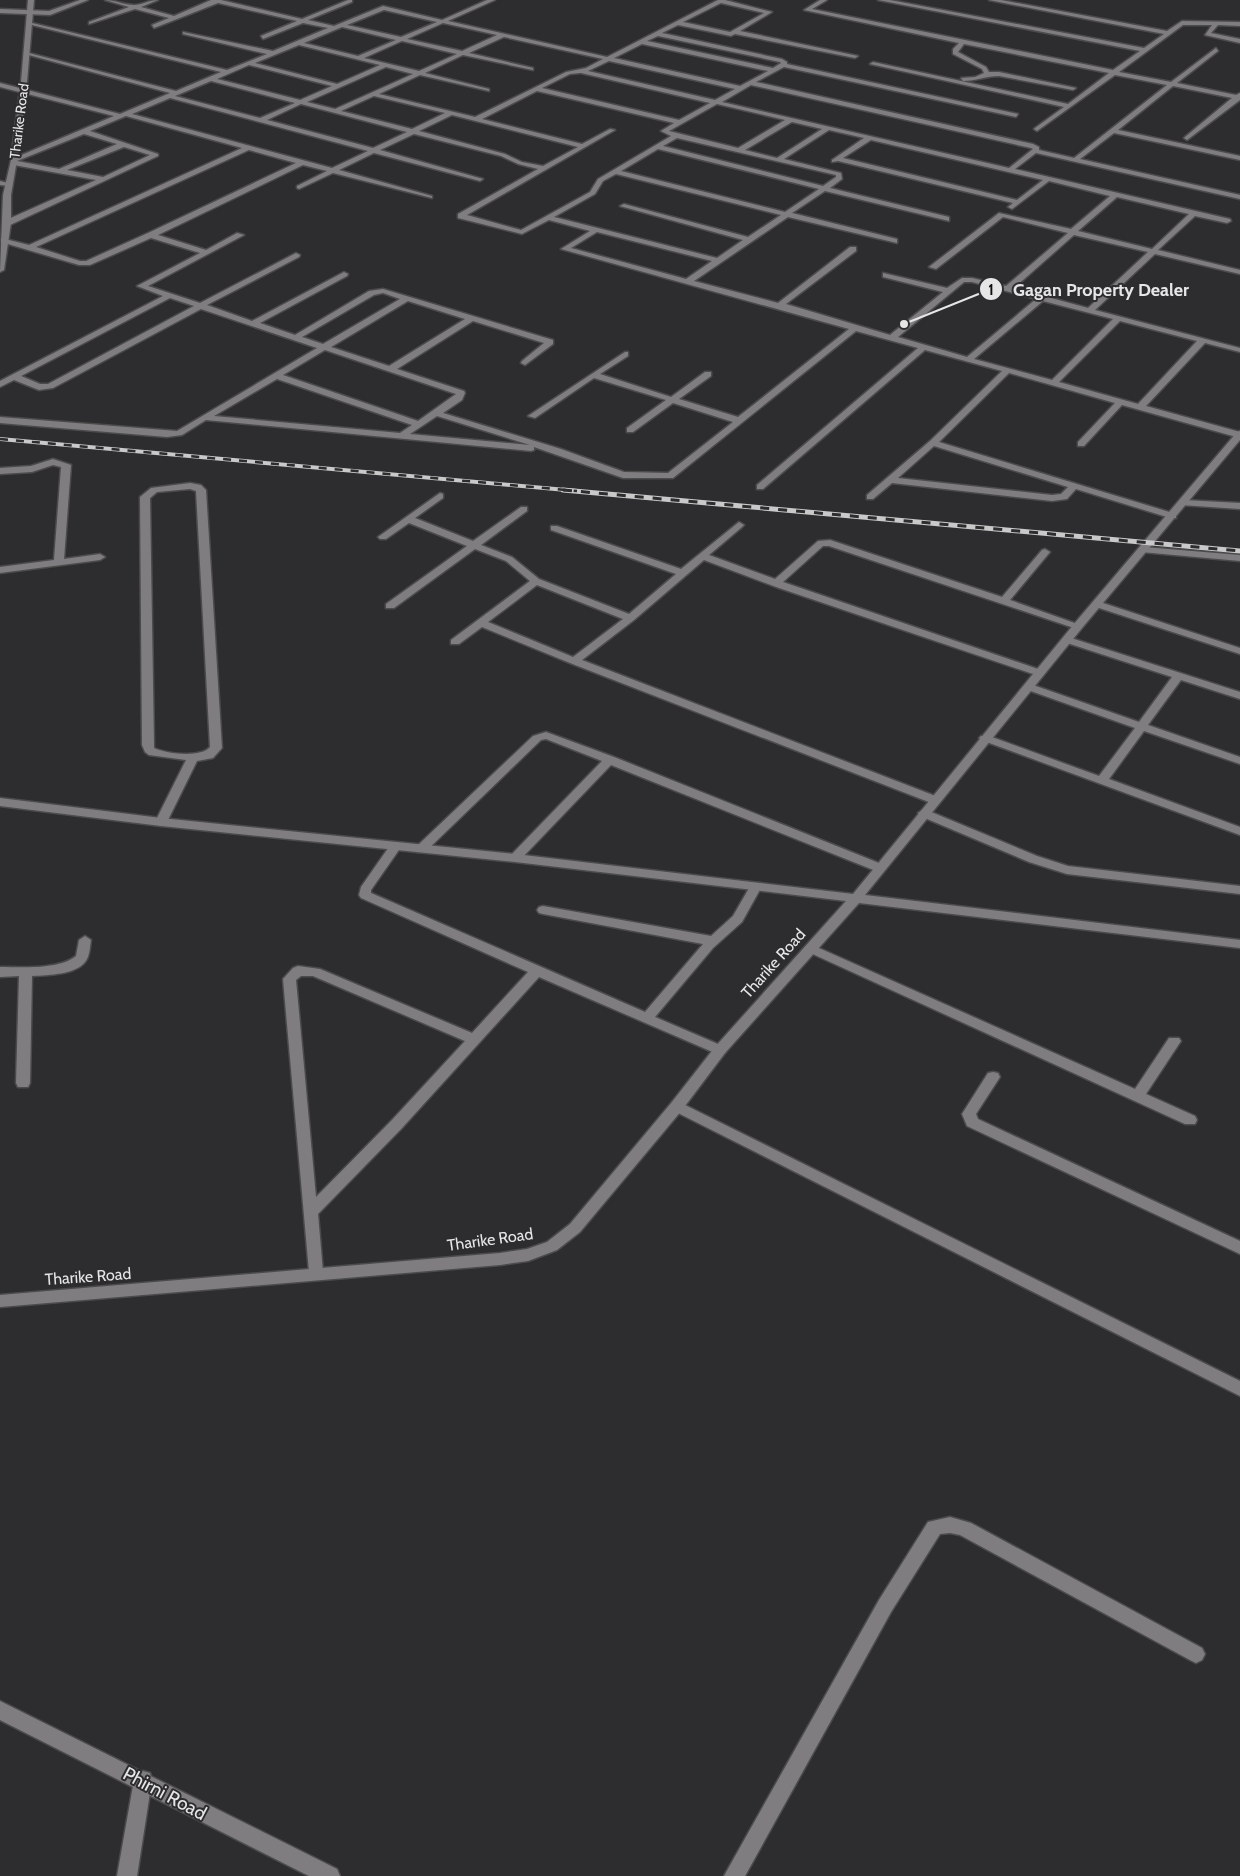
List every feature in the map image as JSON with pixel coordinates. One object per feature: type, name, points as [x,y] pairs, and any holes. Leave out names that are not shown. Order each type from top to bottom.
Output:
[{"type":"street","name":"Tharike Road","points":[[0,270],[7,223],[3,193],[9,184],[14,161],[23,91],[31,0]]},
{"type":"street","points":[[0,11],[29,10],[52,12],[85,0]]},
{"type":"street","points":[[108,0],[175,18]]},
{"type":"street","points":[[91,23],[155,0]]},
{"type":"street","points":[[154,26],[216,0],[303,20],[402,39],[531,69]]},
{"type":"street","points":[[263,37],[349,0]]},
{"type":"street","points":[[358,58],[492,0]]},
{"type":"street","points":[[476,119],[570,72],[581,71],[609,59],[721,0],[769,11],[735,32]]},
{"type":"street","points":[[824,0],[807,10],[962,43],[1239,96]]},
{"type":"street","points":[[881,0],[1146,50]]},
{"type":"street","points":[[992,0],[1169,33]]},
{"type":"street","points":[[14,161],[392,4]]},
{"type":"street","points":[[383,8],[739,88]]},
{"type":"street","points":[[30,23],[228,72]]},
{"type":"street","points":[[1037,129],[1182,23],[1214,26],[1240,32]]},
{"type":"street","points":[[678,24],[726,33],[735,32],[855,56]]},
{"type":"street","points":[[1240,24],[1214,26],[1207,33],[1240,41]]},
{"type":"street","points":[[281,30],[312,37]]},
{"type":"street","points":[[186,33],[273,53]]},
{"type":"street","points":[[658,34],[782,61],[785,63],[783,65]]},
{"type":"street","points":[[334,112],[502,35]]},
{"type":"street","points":[[642,42],[774,70]]},
{"type":"street","points":[[298,43],[487,90]]},
{"type":"street","points":[[962,43],[955,53],[984,68],[986,74]]},
{"type":"street","points":[[685,60],[712,46]]},
{"type":"street","points":[[1075,160],[1115,131],[1216,50]]},
{"type":"street","points":[[27,53],[173,94],[260,121],[480,179]]},
{"type":"street","points":[[248,63],[338,86]]},
{"type":"street","points":[[873,64],[1070,106]]},
{"type":"street","points":[[260,121],[385,65]]},
{"type":"street","points":[[688,281],[841,177],[821,170],[676,136],[664,131],[713,102],[783,65],[1016,115]]},
{"type":"street","points":[[581,71],[1227,221]]},
{"type":"street","points":[[976,79],[986,74],[999,74],[1073,88]]},
{"type":"street","points":[[211,78],[334,112],[503,155],[520,163],[541,168]]},
{"type":"street","points":[[946,79],[976,79],[1006,92]]},
{"type":"street","points":[[750,83],[1034,146],[1037,148],[1035,151]]},
{"type":"street","points":[[0,85],[335,170],[430,197]]},
{"type":"street","points":[[536,89],[678,122]]},
{"type":"street","points":[[373,94],[582,146]]},
{"type":"street","points":[[1187,138],[1239,96]]},
{"type":"street","points":[[299,187],[451,113]]},
{"type":"street","points":[[738,151],[790,120]]},
{"type":"street","points":[[778,160],[828,128]]},
{"type":"street","points":[[612,130],[541,168],[518,185],[461,216],[522,232],[595,192],[599,181],[676,136]]},
{"type":"street","points":[[1115,131],[1240,158]]},
{"type":"street","points":[[7,223],[156,155],[83,132]]},
{"type":"street","points":[[821,170],[869,138]]},
{"type":"street","points":[[60,171],[124,144]]},
{"type":"street","points":[[658,147],[946,219]]},
{"type":"street","points":[[29,248],[247,148]]},
{"type":"street","points":[[1010,170],[1035,151],[1240,197]]},
{"type":"street","points":[[837,160],[1018,202]]},
{"type":"street","points":[[14,161],[105,179]]},
{"type":"street","points":[[4,240],[87,263],[151,235],[303,162]]},
{"type":"street","points":[[614,171],[894,241]]},
{"type":"street","points":[[933,267],[1048,179]]},
{"type":"street","points":[[0,183],[9,184]]},
{"type":"street","points":[[1008,289],[1115,195]]},
{"type":"street","points":[[624,206],[750,240]]},
{"type":"street","points":[[1089,311],[1194,214]]},
{"type":"street","points":[[1002,215],[1238,270]]},
{"type":"street","points":[[549,218],[719,261]]},
{"type":"street","points":[[596,230],[566,249],[781,306],[1240,434]]},
{"type":"street","points":[[151,235],[205,252]]},
{"type":"street","points":[[240,235],[141,286],[461,393],[459,398],[400,436]]},
{"type":"street","points":[[781,306],[782,302],[853,249]]},
{"type":"street","points":[[15,377],[39,387],[50,386],[204,306],[296,255]]},
{"type":"street","points":[[254,323],[344,274]]},
{"type":"street","points":[[886,275],[948,291]]},
{"type":"street","points":[[892,338],[948,291],[962,280],[967,279],[1240,350]]},
{"type":"street","points":[[297,337],[376,292],[382,291],[550,342],[525,363]]},
{"type":"street","points":[[0,384],[168,296]]},
{"type":"street","points":[[0,420],[174,434],[183,432],[407,298]]},
{"type":"street","points":[[969,359],[1041,298]]},
{"type":"street","points":[[391,369],[472,318]]},
{"type":"street","points":[[1054,383],[1118,318]]},
{"type":"street","points":[[434,413],[558,451],[623,475],[666,477],[670,476],[740,421],[855,328]]},
{"type":"street","points":[[1140,407],[1203,340]]},
{"type":"street","points":[[760,487],[924,347]]},
{"type":"street","points":[[532,416],[625,354]]},
{"type":"street","points":[[870,497],[933,443],[1008,370]]},
{"type":"street","points":[[630,430],[708,374]]},
{"type":"street","points":[[593,375],[740,421]]},
{"type":"street","points":[[277,376],[418,424]]},
{"type":"street","points":[[1081,444],[1121,401]]},
{"type":"street","points":[[207,418],[558,451]]},
{"type":"street","name":"Tharike Road","points":[[0,1301],[212,1284],[316,1272],[500,1258],[528,1255],[552,1246],[575,1228],[677,1106],[720,1050],[856,898],[985,738],[1240,434]]},
{"type":"street","points":[[933,443],[1173,516]]},
{"type":"street","points":[[0,471],[32,469],[53,462],[66,466],[59,562]]},
{"type":"street","points":[[890,480],[1052,498],[1064,497],[1074,486]]},
{"type":"street","points":[[190,486],[198,487],[200,490],[216,748],[209,755],[194,756],[157,754],[149,750],[148,745],[145,497],[154,490],[190,486]]},
{"type":"street","points":[[383,537],[440,496]]},
{"type":"street","points":[[1184,503],[1240,506]]},
{"type":"street","points":[[390,606],[524,509]]},
{"type":"street","points":[[408,518],[509,559],[536,581],[630,618]]},
{"type":"street","points":[[574,660],[630,618],[739,525]]},
{"type":"street","points":[[554,528],[682,573]]},
{"type":"street","points":[[778,584],[778,579],[818,545],[826,542],[1078,626]]},
{"type":"street","points":[[1144,550],[1240,558]]},
{"type":"street","points":[[1004,601],[1045,552]]},
{"type":"street","points":[[702,556],[778,584],[1040,673]]},
{"type":"street","points":[[0,570],[100,557]]},
{"type":"street","points":[[455,642],[536,581]]},
{"type":"street","points":[[1096,604],[1240,651]]},
{"type":"street","points":[[482,623],[934,800]]},
{"type":"street","points":[[1068,640],[1240,696]]},
{"type":"street","points":[[1102,780],[1144,726],[1178,675]]},
{"type":"street","points":[[1029,687],[1240,761]]},
{"type":"street","points":[[421,849],[541,736],[552,736],[880,868]]},
{"type":"street","points":[[985,738],[1240,831]]},
{"type":"street","points":[[161,822],[194,756]]},
{"type":"street","points":[[515,858],[610,759]]},
{"type":"street","points":[[0,802],[161,822],[515,858],[1240,944]]},
{"type":"street","points":[[924,814],[1033,859],[1067,870],[1240,890]]},
{"type":"street","points":[[394,847],[368,883],[365,890],[367,897],[720,1050]]},
{"type":"street","points":[[646,1019],[713,941],[738,918],[756,886]]},
{"type":"street","points":[[543,910],[713,941]]},
{"type":"street","points":[[0,972],[66,967],[75,964],[82,957],[85,940]]},
{"type":"street","points":[[810,948],[1190,1120]]},
{"type":"street","points":[[23,1084],[26,970]]},
{"type":"street","points":[[316,1272],[289,979],[293,973],[306,970],[315,972],[474,1039]]},
{"type":"street","points":[[310,1213],[397,1124],[537,971]]},
{"type":"street","points":[[1138,1096],[1174,1040]]},
{"type":"street","points":[[993,1077],[970,1114],[972,1122],[1240,1248]]},
{"type":"street","points":[[677,1106],[1240,1389]]},
{"type":"street","points":[[734,1876],[886,1606],[934,1528],[941,1525],[952,1525],[965,1529],[1196,1654]]},
{"type":"street","name":"Phirni Road","points":[[0,1710],[143,1780],[211,1818],[330,1876]]},
{"type":"street","points":[[127,1876],[143,1780]]},
{"type":"railway","points":[[0,439],[577,491]]},
{"type":"railway","points":[[563,490],[1240,551]]},
{"type":"place","name":"Gagan Property Dealer","points":[[904,324]]}]
